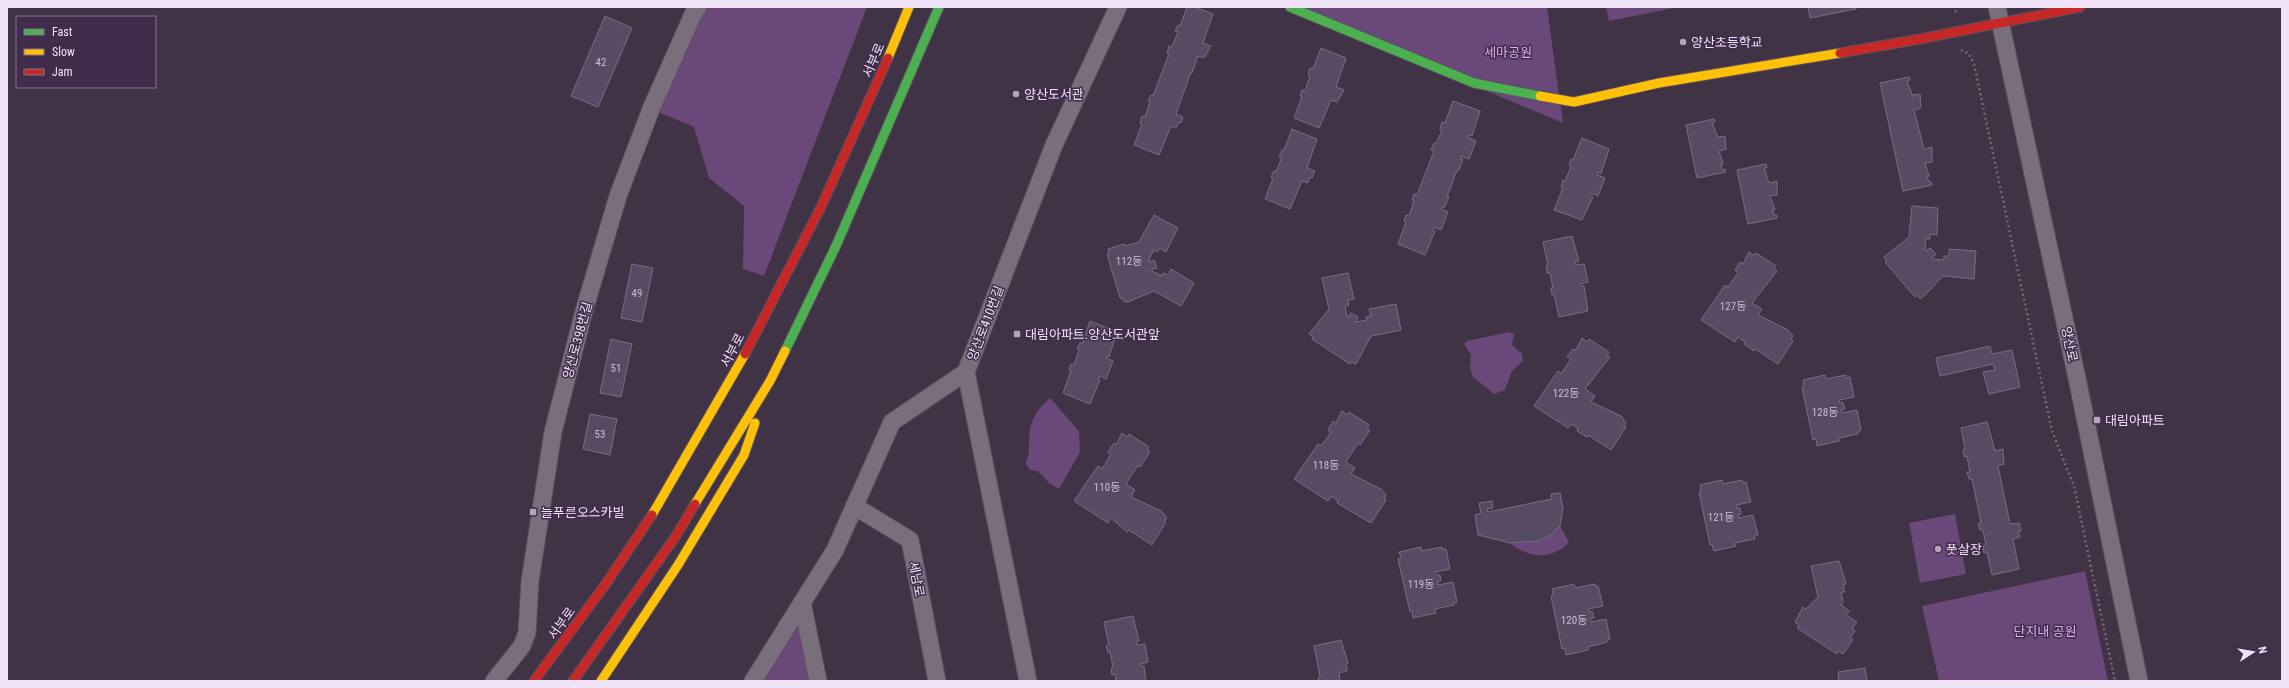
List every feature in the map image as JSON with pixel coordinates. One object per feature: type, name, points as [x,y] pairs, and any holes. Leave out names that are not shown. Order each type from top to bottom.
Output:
[{"type":"main road","name":"서부로","points":[[534,681],[644,527],[724,394],[806,236],[883,71],[909,7]]},
{"type":"main road","points":[[573,681],[676,536],[770,381],[836,246],[904,92],[939,7]]},
{"type":"main road","points":[[1290,7],[1474,83],[1574,102],[1659,84],[1920,39],[1999,15],[2080,7]]},
{"type":"main road","points":[[602,681],[678,565],[744,454],[770,381]]},
{"type":"street","name":"양산로398번길","points":[[494,681],[522,646],[527,633],[530,581],[553,432],[584,311],[618,196],[651,109],[694,12],[698,7]]},
{"type":"street","name":"양산로410번길","points":[[1028,681],[966,372],[1054,145],[1118,7]]},
{"type":"street","name":"양산로","points":[[1999,15],[2078,383],[2139,681]]},
{"type":"street","points":[[752,681],[835,550],[892,422],[966,372]]},
{"type":"street","name":"세남로","points":[[854,506],[910,540],[937,681]]},
{"type":"street","points":[[802,602],[818,681]]},
{"type":"path","points":[[1956,49],[1969,54],[1974,64],[2052,431],[2074,486],[2115,681]]},
{"type":"green space","points":[[698,7],[867,7],[764,276],[743,269],[744,206],[709,178],[694,127],[651,109]]},
{"type":"green space","name":"세마공원","points":[[1288,7],[1547,7],[1563,123]]},
{"type":"green space","points":[[1606,7],[1679,7],[1609,21]]},
{"type":"green space","points":[[1509,332],[1514,334],[1512,345],[1522,354],[1523,361],[1512,371],[1505,390],[1494,394],[1473,377],[1470,368],[1471,355],[1464,344],[1467,341]]},
{"type":"green space","points":[[1050,398],[1079,431],[1080,452],[1059,489],[1049,483],[1038,471],[1030,470],[1026,463],[1029,453],[1029,435],[1032,422],[1038,410]]},
{"type":"green space","name":"풋살장","points":[[1955,514],[1966,574],[1920,583],[1909,523]]},
{"type":"green space","points":[[1560,526],[1569,542],[1562,548],[1548,555],[1524,552],[1510,543],[1539,541]]},
{"type":"green space","name":"단지내 공원","points":[[2085,571],[2108,681],[1939,681],[1922,606]]},
{"type":"green space","points":[[802,602],[818,681],[753,681]]},
{"type":"building","points":[[1187,7],[1195,7],[1213,14],[1203,43],[1211,46],[1204,58],[1198,56],[1176,114],[1183,117],[1181,123],[1179,122],[1176,128],[1171,126],[1159,155],[1134,145],[1142,124],[1140,123],[1142,116],[1145,117],[1150,102],[1148,101],[1151,95],[1153,96],[1169,54],[1167,53],[1169,46],[1172,47],[1178,32],[1175,31],[1178,25],[1180,26]]},
{"type":"building","points":[[1808,7],[1856,7],[1856,9],[1810,18]]},
{"type":"building","points":[[605,16],[632,28],[598,107],[571,96]]},
{"type":"building","points":[[1321,48],[1346,58],[1336,87],[1344,90],[1337,102],[1331,100],[1319,128],[1294,118],[1302,97],[1300,96],[1302,90],[1305,91],[1310,76],[1308,75],[1310,68],[1313,69]]},
{"type":"building","points":[[1909,77],[1910,80],[1907,81],[1912,95],[1920,94],[1921,108],[1914,110],[1924,149],[1932,147],[1932,162],[1925,163],[1929,176],[1927,177],[1932,185],[1903,191],[1880,83]]},
{"type":"building","points":[[1453,101],[1480,111],[1472,136],[1469,135],[1468,138],[1476,141],[1469,159],[1461,156],[1461,159],[1463,159],[1459,170],[1457,170],[1447,197],[1449,197],[1444,208],[1442,207],[1441,209],[1448,212],[1441,230],[1434,227],[1433,230],[1435,231],[1425,255],[1398,244],[1406,222],[1404,221],[1406,215],[1409,216],[1414,201],[1412,200],[1414,194],[1417,195],[1434,151],[1431,150],[1434,143],[1436,144],[1442,130],[1440,129],[1442,122],[1445,123]]},
{"type":"building","points":[[1714,119],[1715,122],[1712,123],[1718,137],[1725,136],[1726,149],[1719,151],[1723,164],[1721,164],[1722,170],[1725,169],[1726,172],[1697,178],[1686,125]]},
{"type":"building","points":[[1292,129],[1317,139],[1307,168],[1315,171],[1312,178],[1310,177],[1308,183],[1302,181],[1290,209],[1265,199],[1273,178],[1271,177],[1274,171],[1276,172],[1282,157],[1279,156],[1282,150],[1284,150]]},
{"type":"building","points":[[1582,138],[1609,149],[1601,174],[1598,172],[1597,175],[1605,178],[1598,196],[1590,193],[1589,195],[1593,197],[1582,220],[1554,210],[1563,188],[1561,187],[1563,180],[1565,181],[1571,167],[1569,166],[1571,159],[1573,160]]},
{"type":"building","points":[[1766,164],[1767,168],[1764,168],[1769,183],[1777,181],[1777,195],[1770,196],[1775,210],[1772,210],[1774,215],[1777,215],[1777,218],[1748,224],[1737,170]]},
{"type":"building","points":[[1912,206],[1938,208],[1937,235],[1930,234],[1930,239],[1926,239],[1925,249],[1926,251],[1930,248],[1936,254],[1932,257],[1933,259],[1944,260],[1944,256],[1949,256],[1949,249],[1976,251],[1974,279],[1943,276],[1920,299],[1917,295],[1915,297],[1885,262],[1887,261],[1884,257],[1909,237]]},
{"type":"building","points":[[1154,215],[1178,228],[1166,252],[1160,248],[1157,252],[1154,250],[1149,259],[1150,262],[1154,260],[1157,268],[1152,269],[1152,271],[1162,276],[1163,273],[1168,275],[1171,269],[1194,283],[1181,306],[1154,291],[1128,302],[1124,302],[1122,298],[1120,298],[1107,254],[1109,254],[1108,249],[1124,244],[1125,246],[1139,242]]},
{"type":"building","points":[[1572,236],[1579,261],[1575,262],[1576,265],[1584,264],[1588,282],[1580,284],[1581,286],[1584,286],[1588,311],[1559,317],[1554,294],[1552,295],[1551,288],[1553,288],[1550,273],[1547,273],[1546,266],[1548,265],[1543,242]]},
{"type":"building","points":[[1749,252],[1754,255],[1756,253],[1776,266],[1774,269],[1777,271],[1752,303],[1762,309],[1758,315],[1788,330],[1793,336],[1791,339],[1793,341],[1778,364],[1755,349],[1754,351],[1744,344],[1745,342],[1738,337],[1735,342],[1701,320],[1725,285],[1728,287],[1738,273],[1735,270],[1740,262],[1743,264]]},
{"type":"building","points":[[632,264],[653,268],[642,322],[621,318]]},
{"type":"building","points":[[1348,273],[1354,299],[1348,300],[1349,305],[1345,306],[1347,316],[1349,317],[1351,313],[1358,317],[1356,322],[1367,320],[1366,317],[1371,316],[1369,309],[1396,304],[1401,330],[1371,336],[1356,364],[1351,362],[1350,364],[1312,339],[1313,337],[1309,334],[1329,309],[1322,278]]},
{"type":"building","points":[[1090,321],[1117,332],[1109,357],[1107,356],[1106,358],[1113,361],[1106,379],[1099,376],[1098,379],[1100,380],[1090,404],[1063,393],[1071,371],[1069,370],[1071,364],[1074,365],[1079,350],[1077,349],[1080,343],[1082,344]]},
{"type":"building","points":[[1582,338],[1587,342],[1589,339],[1609,352],[1607,355],[1610,357],[1585,389],[1595,396],[1591,402],[1621,416],[1626,423],[1624,426],[1626,427],[1611,450],[1588,435],[1587,437],[1577,431],[1578,428],[1571,424],[1568,428],[1534,406],[1558,371],[1561,374],[1571,359],[1567,357],[1573,349],[1576,350]]},
{"type":"building","points":[[611,339],[632,344],[621,397],[600,393]]},
{"type":"building","points":[[1990,346],[1992,354],[2012,350],[2020,387],[1989,394],[1983,372],[1995,370],[1993,364],[1940,376],[1936,358]]},
{"type":"building","points":[[1825,375],[1826,379],[1846,375],[1846,378],[1850,377],[1854,397],[1839,400],[1840,403],[1843,403],[1845,409],[1841,410],[1842,413],[1857,410],[1861,430],[1858,431],[1858,434],[1839,438],[1839,441],[1817,446],[1816,439],[1813,440],[1802,387],[1804,386],[1803,380]]},
{"type":"building","points":[[1342,411],[1347,415],[1349,412],[1369,425],[1367,428],[1370,430],[1360,445],[1358,443],[1346,462],[1355,468],[1351,474],[1381,489],[1386,495],[1384,499],[1386,500],[1371,523],[1337,503],[1338,501],[1331,496],[1328,501],[1294,479],[1318,444],[1321,446],[1331,432],[1328,430],[1333,421],[1336,423]]},
{"type":"building","points":[[590,414],[617,419],[610,455],[583,449]]},
{"type":"building","points":[[1987,422],[1995,451],[2003,449],[2004,464],[1998,466],[2010,524],[2019,523],[2021,531],[2018,531],[2020,537],[2013,539],[2019,569],[1992,575],[1987,552],[1984,553],[1983,546],[1986,545],[1983,530],[1980,530],[1978,524],[1981,523],[1972,479],[1969,479],[1967,472],[1970,472],[1967,456],[1964,457],[1963,450],[1965,449],[1961,428]]},
{"type":"building","points":[[1122,433],[1127,437],[1129,434],[1149,447],[1147,450],[1150,452],[1140,467],[1138,465],[1126,484],[1135,490],[1131,497],[1161,511],[1167,518],[1152,545],[1129,530],[1127,532],[1111,518],[1108,523],[1074,501],[1098,466],[1102,469],[1111,454],[1108,452],[1114,443],[1116,445]]},
{"type":"building","points":[[1722,480],[1723,484],[1742,480],[1743,483],[1746,482],[1751,502],[1736,505],[1737,508],[1740,508],[1741,514],[1738,515],[1739,518],[1753,515],[1758,535],[1754,536],[1755,539],[1735,543],[1736,546],[1714,551],[1712,545],[1710,545],[1699,492],[1701,492],[1700,485]]},
{"type":"building","points":[[1560,493],[1563,508],[1560,526],[1552,534],[1539,541],[1510,543],[1478,535],[1475,515],[1481,513],[1479,503],[1492,501],[1493,508],[1487,509],[1488,512],[1552,499],[1551,494]]},
{"type":"building","points":[[1421,547],[1422,551],[1442,547],[1442,549],[1446,549],[1450,569],[1435,572],[1436,575],[1440,575],[1441,581],[1437,582],[1438,585],[1453,582],[1457,602],[1454,603],[1454,605],[1435,609],[1436,613],[1413,618],[1412,611],[1410,612],[1398,559],[1401,558],[1399,552]]},
{"type":"building","points":[[1839,561],[1846,584],[1843,585],[1845,592],[1841,592],[1843,602],[1841,605],[1849,611],[1846,615],[1857,622],[1852,629],[1855,631],[1850,638],[1853,640],[1843,654],[1838,651],[1837,654],[1797,628],[1799,625],[1795,622],[1803,607],[1806,609],[1818,597],[1811,566]]},
{"type":"building","points":[[1574,584],[1575,588],[1595,584],[1595,586],[1598,586],[1603,606],[1588,609],[1589,612],[1592,611],[1594,618],[1590,618],[1591,622],[1606,619],[1610,639],[1607,640],[1607,642],[1588,647],[1588,650],[1566,655],[1565,648],[1562,649],[1551,596],[1553,595],[1552,589]]},
{"type":"building","points":[[1133,616],[1139,641],[1136,642],[1137,645],[1145,644],[1148,662],[1140,664],[1141,666],[1144,666],[1146,681],[1116,681],[1115,674],[1112,675],[1111,668],[1113,667],[1110,652],[1108,653],[1106,646],[1109,645],[1104,622]]},
{"type":"building","points":[[1341,640],[1348,663],[1346,664],[1347,671],[1339,673],[1340,681],[1317,681],[1320,676],[1314,646]]},
{"type":"building","points":[[1865,668],[1867,681],[1839,681],[1838,672]]},
{"type":"traffic: fast","points":[[785,351],[836,246],[939,7]]},
{"type":"traffic: fast","points":[[1290,7],[1474,83],[1540,96]]},
{"type":"traffic: slow","points":[[888,58],[909,7]]},
{"type":"traffic: slow","points":[[1540,96],[1574,102],[1659,83],[1840,53]]},
{"type":"traffic: slow","points":[[695,504],[770,381],[785,351]]},
{"type":"traffic: slow","points":[[652,515],[745,354]]},
{"type":"traffic: slow","points":[[601,681],[678,565],[744,455],[755,423]]},
{"type":"traffic: jam","points":[[1840,53],[1920,39],[2080,7]]},
{"type":"traffic: jam","points":[[745,354],[821,207],[888,58]]},
{"type":"traffic: jam","points":[[573,681],[676,536],[695,504]]},
{"type":"traffic: jam","points":[[534,681],[605,585],[652,515]]},
{"type":"place","name":"양산초등학교","points":[[1683,42]]},
{"type":"place","name":"양산도서관","points":[[1016,94]]},
{"type":"place","name":"대림아파트.양산도서관앞","points":[[1017,334]]},
{"type":"place","name":"대림아파트","points":[[2097,420]]},
{"type":"place","name":"늘푸른오스카빌","points":[[533,512]]},
{"type":"place","name":"풋살장","points":[[1938,549]]}]
